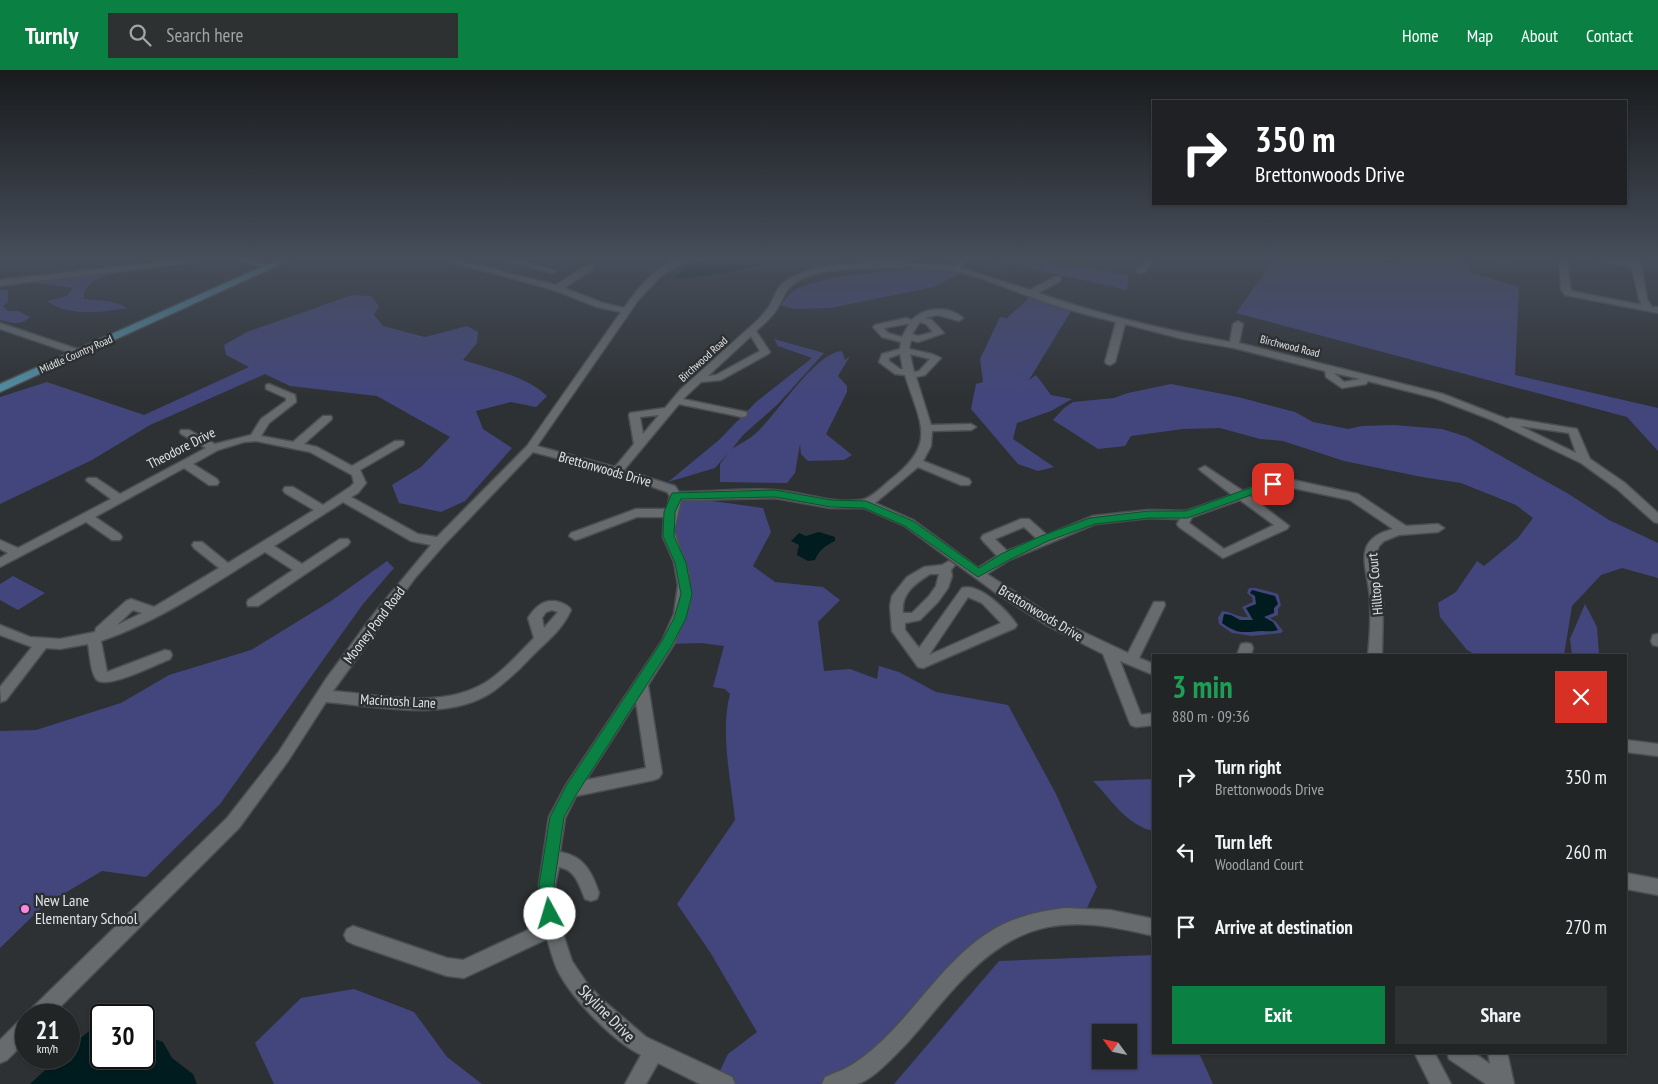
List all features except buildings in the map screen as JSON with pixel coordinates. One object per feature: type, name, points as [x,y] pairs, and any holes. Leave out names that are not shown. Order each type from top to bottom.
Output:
[{"type":"main road","name":"Middle Country Road","points":[[0,388],[184,305]]},
{"type":"street","points":[[604,305],[627,310]]},
{"type":"street","name":"Mooney Pond Road","points":[[50,1004],[233,823],[283,757],[381,614],[411,575],[440,542],[531,448],[631,305]]},
{"type":"street","name":"Birchwood Road","points":[[617,471],[677,400],[752,331],[774,305]]},
{"type":"street","name":"Birchwood Road","points":[[1062,305],[1183,336],[1234,345],[1439,396],[1496,418],[1585,461],[1652,507],[1658,519]]},
{"type":"street","points":[[1632,305],[1653,309]]},
{"type":"street","points":[[866,504],[916,462],[925,448],[927,428],[924,410],[909,373],[904,351],[906,338],[916,321],[926,313],[940,311],[960,318]]},
{"type":"street","points":[[906,321],[929,322],[939,333],[918,339],[906,338],[886,335],[878,326],[906,321]]},
{"type":"street","points":[[1110,362],[1121,321]]},
{"type":"street","points":[[1234,345],[1238,324]]},
{"type":"street","points":[[0,326],[80,353]]},
{"type":"street","points":[[699,379],[718,378],[765,352],[752,331]]},
{"type":"street","points":[[895,351],[913,351],[936,358],[922,373],[909,373],[898,372],[884,362],[885,356],[895,351]]},
{"type":"street","points":[[1330,369],[1329,375],[1342,385],[1363,382],[1366,378]]},
{"type":"street","points":[[254,438],[265,421],[291,402],[290,397],[269,388]]},
{"type":"street","points":[[677,400],[742,414]]},
{"type":"street","points":[[640,445],[634,415],[669,411]]},
{"type":"street","points":[[295,446],[327,418]]},
{"type":"street","points":[[1496,418],[1573,431],[1585,461]]},
{"type":"street","points":[[927,428],[971,427]]},
{"type":"street","points":[[185,432],[214,448]]},
{"type":"street","name":"Theodore Drive","points":[[0,563],[214,448],[243,439],[254,438],[318,451],[353,470]]},
{"type":"street","points":[[0,630],[15,639],[42,644],[79,642],[131,625],[156,613],[354,490],[360,483],[359,476],[353,470],[400,443]]},
{"type":"street","name":"Brettonwoods Drive","points":[[531,448],[617,471],[671,489],[676,496],[775,494],[831,504],[866,504],[909,524],[1000,590],[1053,623],[1109,651],[1152,669]]},
{"type":"street","points":[[916,462],[965,482]]},
{"type":"street","points":[[185,464],[213,482]]},
{"type":"street","points":[[1187,515],[1183,524],[1223,554],[1283,526],[1205,469]]},
{"type":"street","points":[[92,480],[119,499]]},
{"type":"street","points":[[978,573],[1005,557],[1093,520],[1149,514],[1187,515],[1273,484],[1283,483],[1354,497],[1402,529],[1438,528]]},
{"type":"street","points":[[289,490],[322,510]]},
{"type":"street","points":[[575,536],[636,513],[670,512],[676,496]]},
{"type":"street","points":[[342,498],[415,538],[440,542]]},
{"type":"street","name":"Skyline Drive","points":[[670,512],[668,536],[680,563],[686,594],[676,627],[641,685],[571,790],[557,817],[547,885],[552,928],[565,966],[582,991],[598,1009],[639,1044],[724,1084]]},
{"type":"street","points":[[86,516],[116,538]]},
{"type":"street","points":[[1005,557],[987,538],[1025,522],[1045,539]]},
{"type":"street","name":"Hilltop Court","points":[[1375,654],[1378,618],[1370,552],[1376,541],[1402,529]]},
{"type":"street","points":[[253,603],[344,542]]},
{"type":"street","points":[[0,544],[18,553]]},
{"type":"street","points":[[198,545],[228,569]]},
{"type":"street","points":[[265,546],[302,570]]},
{"type":"street","points":[[919,658],[966,591],[987,600],[1010,625],[923,663],[919,658],[899,631],[896,619],[898,596],[908,584],[928,570],[944,569],[957,558]]},
{"type":"street","points":[[896,619],[915,617],[919,614],[945,584],[947,577],[944,569]]},
{"type":"street","points":[[987,600],[1000,590]]},
{"type":"street","points":[[1131,661],[1160,605]]},
{"type":"street","points":[[95,637],[101,675],[104,678],[111,678],[165,655]]},
{"type":"street","name":"Macintosh Lane","points":[[323,696],[433,705],[464,698],[489,687],[541,640]]},
{"type":"street","points":[[1,696],[42,644]]},
{"type":"street","points":[[1109,651],[1136,722],[1152,719]]},
{"type":"street","points":[[571,790],[654,773],[641,685]]},
{"type":"street","points":[[1627,746],[1658,750]]},
{"type":"street","points":[[550,859],[563,858],[571,861],[586,876],[591,892]]},
{"type":"street","points":[[1627,881],[1658,887]]},
{"type":"street","points":[[840,1083],[870,1064],[900,1037],[952,976],[984,946],[1015,927],[1048,918],[1078,916],[1126,920],[1152,927]]},
{"type":"street","points":[[353,935],[447,966],[464,968],[552,928]]},
{"type":"street","points":[[0,1053],[15,1039]]},
{"type":"street","points":[[635,1084],[654,1052]]},
{"type":"street","points":[[1424,1054],[1441,1084]]},
{"type":"street","points":[[1459,1054],[1504,1084]]},
{"type":"street","points":[[1497,1054],[1504,1084]]},
{"type":"shaded area","points":[[0,305],[4,305],[8,311],[18,311],[30,317],[19,323],[0,320]]},
{"type":"shaded area","points":[[123,305],[127,308],[86,312],[55,306]]},
{"type":"shaded area","points":[[323,305],[378,305],[374,315],[383,326],[425,337],[467,326],[478,332],[477,343],[463,360],[519,378],[539,389],[547,396],[536,407],[511,402],[476,411],[483,429],[512,448],[465,501],[441,512],[399,503],[392,485],[421,467],[450,437],[377,396],[290,386],[265,374],[150,425],[92,460],[0,504],[0,397],[47,382],[144,415],[249,367],[226,355],[224,345],[247,332]]},
{"type":"shaded area","points":[[782,305],[844,305],[831,308],[794,309]]},
{"type":"shaded area","points":[[1021,305],[1054,305],[1071,311],[1029,380],[1036,375],[1051,395],[1072,399],[1051,411],[1017,423],[1013,439],[1054,467],[1038,471],[1018,464],[971,409],[976,384],[983,382],[980,359],[1000,317],[1007,318]]},
{"type":"shaded area","points":[[1242,305],[1518,305],[1515,375],[1658,408],[1658,451],[1627,417],[1236,313]]},
{"type":"shaded area","points":[[774,339],[824,353],[778,404],[743,435],[732,449],[755,434],[808,373],[820,362],[831,354],[842,351],[845,360],[850,356],[838,376],[847,386],[847,392],[826,434],[852,455],[844,460],[808,461],[801,454],[800,444],[795,473],[787,483],[720,482],[720,464],[728,453],[715,468],[668,482],[719,440],[756,402],[812,358],[778,346]]},
{"type":"shaded area","points":[[1171,384],[1238,397],[1295,412],[1313,422],[1348,429],[1362,426],[1394,425],[1442,429],[1467,437],[1567,493],[1609,520],[1658,543],[1658,578],[1622,568],[1601,575],[1572,606],[1564,654],[1475,654],[1467,650],[1440,617],[1438,603],[1456,592],[1477,561],[1484,566],[1518,538],[1533,518],[1516,505],[1461,483],[1344,461],[1283,441],[1260,439],[1220,428],[1183,429],[1131,436],[1125,446],[1098,449],[1053,420],[1064,408],[1073,402],[1114,398],[1128,393]]},
{"type":"shaded area","points":[[676,496],[763,508],[771,532],[753,566],[775,582],[823,587],[840,600],[818,622],[824,671],[850,669],[877,679],[879,666],[899,672],[936,692],[1008,705],[1056,794],[1097,887],[1083,916],[1018,927],[900,1037],[832,1084],[725,1084],[715,1081],[728,1054],[757,1032],[710,952],[677,904],[735,820],[726,740],[727,709],[730,694],[725,689],[713,687],[724,646],[701,643],[667,644],[686,594],[668,536]]},
{"type":"shaded area","points":[[819,532],[835,537],[835,541],[823,549],[815,560],[808,561],[797,555],[799,545],[791,541],[799,533],[806,536]]},
{"type":"shaded area","points":[[387,561],[394,568],[363,604],[220,804],[146,877],[102,871],[43,906],[0,948],[0,731],[36,730],[121,703],[169,675],[251,650],[331,601]]},
{"type":"shaded area","points":[[13,576],[45,593],[18,610],[0,600],[0,584]]},
{"type":"shaded area","points":[[1249,588],[1278,594],[1281,605],[1278,609],[1278,615],[1270,618],[1283,631],[1281,633],[1252,636],[1232,633],[1219,624],[1218,618],[1222,611],[1248,617],[1242,607],[1253,602],[1252,597],[1247,593]]},
{"type":"shaded area","points":[[1252,590],[1275,596],[1278,604],[1274,608],[1274,613],[1264,617],[1273,622],[1278,630],[1241,632],[1222,623],[1224,614],[1231,615],[1240,620],[1253,620],[1246,608],[1256,604],[1255,596],[1250,593]]},
{"type":"shaded area","points":[[1585,604],[1597,627],[1599,654],[1572,654],[1570,639]]},
{"type":"shaded area","points":[[1152,779],[1152,830],[1136,824],[1128,818],[1093,781]]},
{"type":"shaded area","points":[[1152,955],[1152,1054],[1199,1054],[1213,1084],[894,1084],[999,961]]},
{"type":"shaded area","points":[[354,989],[414,1012],[447,1057],[482,1084],[274,1084],[255,1043],[301,998]]},
{"type":"shaded area","points":[[90,1030],[90,1069],[155,1069],[155,1039],[163,1042],[172,1058],[193,1074],[197,1084],[30,1084],[46,1069],[80,1069],[80,1039]]},
{"type":"place","name":"New Lane Elementary School","points":[[25,909]]},
{"type":"route","points":[[550,914],[547,885],[557,817],[571,790],[667,644],[680,618],[686,594],[680,563],[668,536],[670,512],[676,496],[775,494],[831,504],[866,504],[923,532],[978,573],[1005,557],[1093,520],[1149,514],[1187,515],[1273,484]]}]
